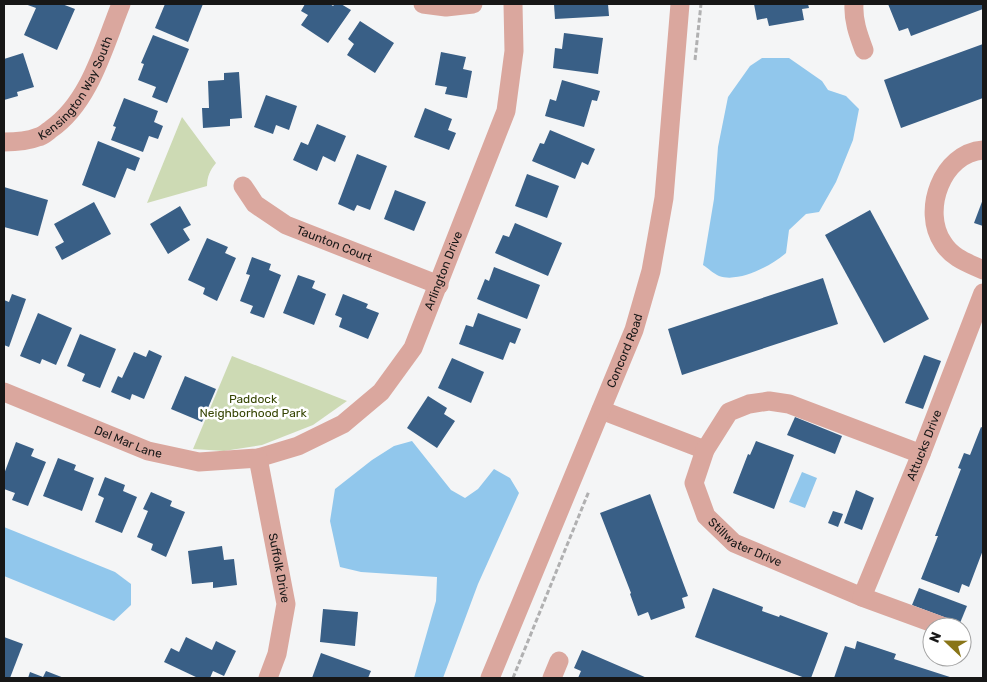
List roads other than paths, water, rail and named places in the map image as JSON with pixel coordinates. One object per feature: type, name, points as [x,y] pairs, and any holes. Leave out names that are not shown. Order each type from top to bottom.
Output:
[{"type":"street","name":"Kensington Way South","points":[[4,142],[39,137],[58,124],[70,110],[83,93],[92,76],[122,4]]},
{"type":"street","points":[[423,4],[446,7],[473,4]]},
{"type":"street","name":"Arlington Drive","points":[[258,458],[298,446],[343,424],[381,392],[413,348],[506,112],[514,51],[513,4]]},
{"type":"street","name":"Concord Road","points":[[490,678],[634,330],[651,271],[664,198],[680,4]]},
{"type":"street","points":[[854,4],[857,33],[864,50]]},
{"type":"street","points":[[983,150],[967,154],[956,161],[948,170],[937,194],[934,220],[943,244],[957,258],[983,270]]},
{"type":"street","name":"Taunton Court","points":[[243,186],[255,204],[286,224],[439,285]]},
{"type":"street","name":"Attucks Drive","points":[[862,597],[921,454],[983,293]]},
{"type":"street","name":"Del Mar Lane","points":[[4,392],[148,450],[199,462],[258,458]]},
{"type":"street","name":"Stillwater Drive","points":[[921,454],[789,404],[769,401],[749,404],[729,412],[705,450],[694,483],[706,516],[734,543],[862,597],[922,619]]},
{"type":"street","points":[[601,410],[705,450]]},
{"type":"street","name":"Suffolk Drive","points":[[258,458],[286,604],[277,654],[268,678]]},
{"type":"street","points":[[552,678],[559,660]]},
{"type":"water","points":[[762,58],[789,58],[822,81],[828,90],[846,96],[859,109],[853,140],[836,182],[819,212],[806,214],[789,230],[786,253],[780,258],[754,272],[727,278],[717,275],[703,265],[714,199],[718,147],[728,97],[750,66]]},
{"type":"water","points":[[412,441],[451,490],[465,498],[478,489],[494,469],[510,478],[519,493],[478,584],[443,678],[414,678],[436,601],[437,577],[361,572],[340,567],[330,521],[335,489],[372,460],[394,446]]},
{"type":"water","points":[[802,472],[817,478],[805,508],[789,502]]},
{"type":"water","points":[[4,527],[115,572],[131,584],[131,605],[114,621],[4,576]]},
{"type":"park label","name":"Paddock Neighborhood Park","points":[[253,406]]}]
